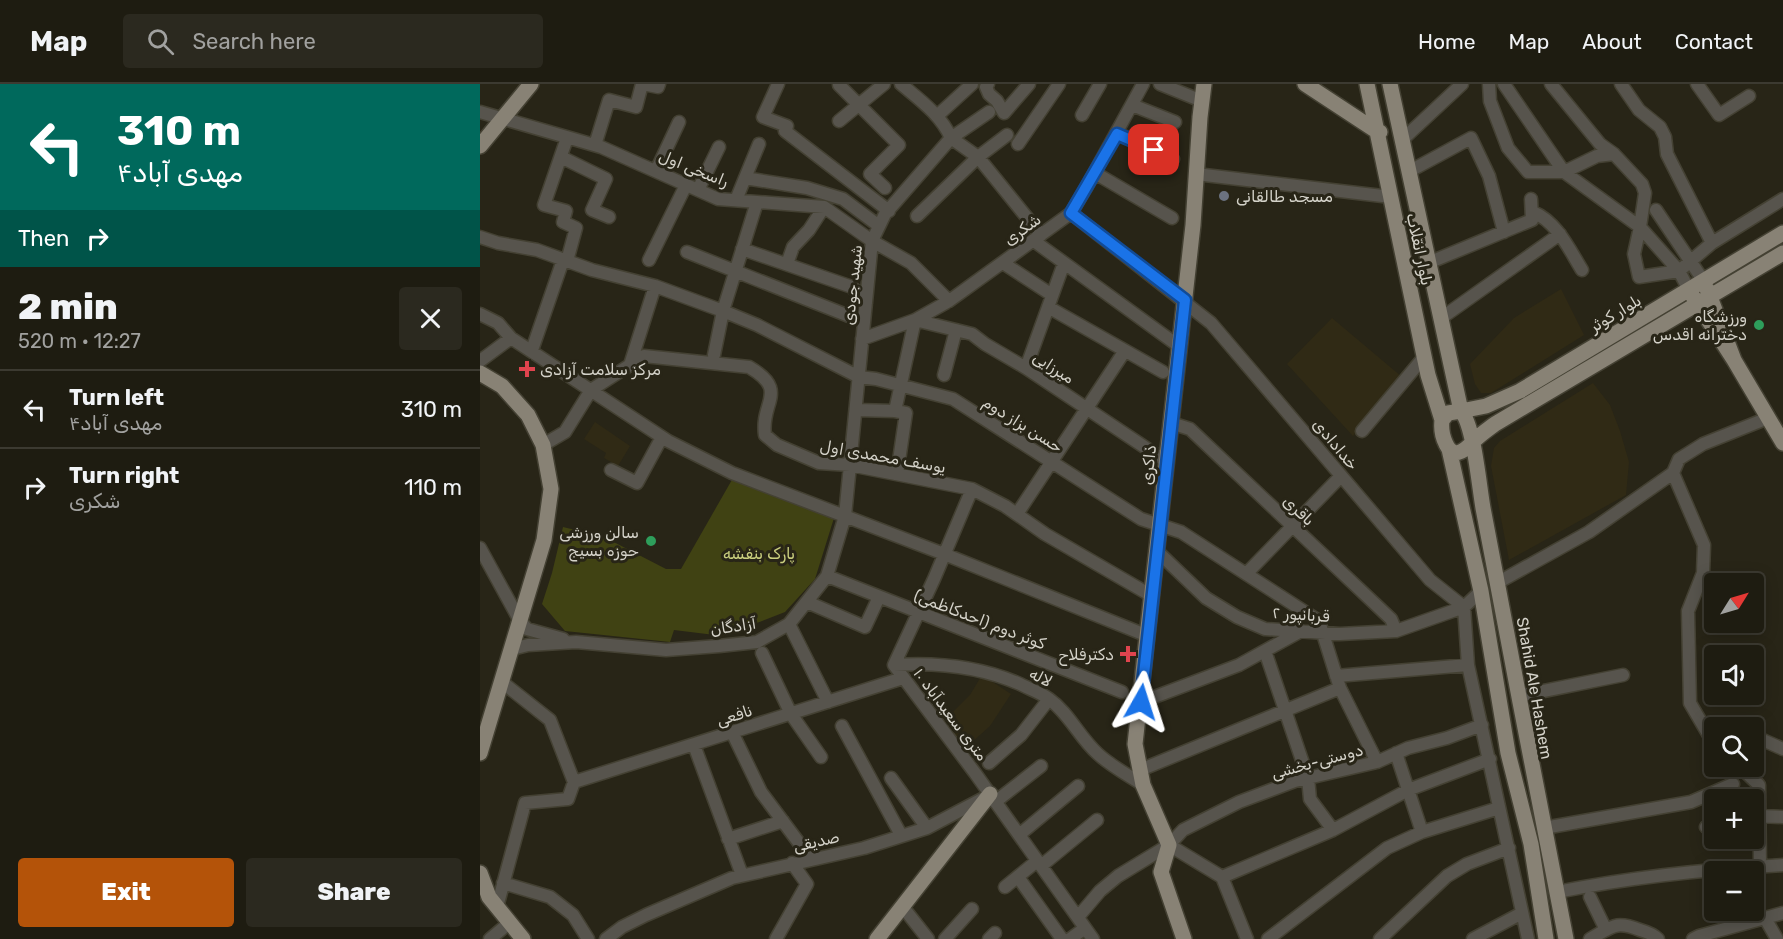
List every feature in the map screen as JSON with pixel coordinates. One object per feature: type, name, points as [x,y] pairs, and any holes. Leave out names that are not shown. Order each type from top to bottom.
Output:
[{"type":"main road","points":[[480,146],[531,84]]},
{"type":"main road","name":"ذاکری","points":[[1169,845],[1142,777],[1135,744],[1193,225],[1204,84]]},
{"type":"main road","points":[[1305,84],[1378,132],[1401,135]]},
{"type":"main road","name":"بلوار انقلاب","points":[[1367,84],[1428,375],[1442,420]]},
{"type":"main road","name":"بلوار انقلاب","points":[[1390,84],[1461,411]]},
{"type":"main road","name":"بلوار کوثر","points":[[1472,443],[1560,377],[1703,280],[1783,233]]},
{"type":"main road","name":"بلوار کوثر","points":[[1461,411],[1486,406],[1560,377],[1697,304],[1783,253]]},
{"type":"main road","points":[[1703,280],[1734,360]]},
{"type":"main road","points":[[1689,290],[1783,443]]},
{"type":"main road","points":[[1428,375],[1437,378],[1445,376],[1451,370]]},
{"type":"main road","points":[[480,373],[502,386],[528,415],[543,445],[551,489],[544,540],[502,682],[485,720],[480,753]]},
{"type":"main road","points":[[1449,449],[1454,453],[1460,453],[1472,443],[1470,426],[1461,411],[1448,413],[1442,420],[1444,440],[1449,449],[1481,591],[1508,753],[1531,843],[1546,939]]},
{"type":"main road","name":"Shahid Ale Hashem","points":[[1472,443],[1529,758],[1566,939]]},
{"type":"main road","points":[[877,939],[993,798]]},
{"type":"main road","points":[[1169,845],[1161,872],[1184,939]]},
{"type":"main road","points":[[480,873],[489,897],[523,939]]},
{"type":"street","points":[[595,145],[609,100],[636,107],[643,84],[658,87],[659,84]]},
{"type":"street","points":[[778,84],[763,117],[787,126],[785,131],[889,211]]},
{"type":"street","points":[[839,121],[884,84]]},
{"type":"street","points":[[901,84],[944,123],[951,138],[978,157],[1037,238],[1064,263],[1180,347]]},
{"type":"street","points":[[937,116],[972,84]]},
{"type":"street","points":[[988,84],[986,87],[989,94],[997,101],[1004,113],[1029,84]]},
{"type":"street","points":[[1018,144],[1059,84]]},
{"type":"street","points":[[1082,115],[1100,84]]},
{"type":"street","name":"شکری","points":[[862,339],[915,320],[949,301],[1071,213],[1143,84]]},
{"type":"street","points":[[1160,84],[1202,101]]},
{"type":"street","points":[[1401,135],[1462,84]]},
{"type":"street","points":[[1489,84],[1490,101],[1508,148],[1527,172],[1564,172],[1597,156],[1614,153]]},
{"type":"street","points":[[1504,84],[1564,172],[1640,227],[1679,271],[1689,290]]},
{"type":"street","points":[[1551,84],[1600,144],[1614,153],[1642,184],[1645,193],[1634,254],[1639,277],[1679,271],[1712,243],[1783,199]]},
{"type":"street","points":[[1621,84],[1639,110],[1660,127],[1665,137],[1666,154],[1712,243]]},
{"type":"street","points":[[1697,84],[1719,115],[1749,96]]},
{"type":"street","points":[[839,85],[899,145],[870,174],[885,188]]},
{"type":"street","points":[[1132,105],[1175,122]]},
{"type":"street","name":"راسخی اول","points":[[480,112],[595,145],[718,199],[824,207]]},
{"type":"street","name":"شهید جودی","points":[[850,465],[872,241],[889,211],[951,138],[990,112]]},
{"type":"street","points":[[656,171],[680,122]]},
{"type":"street","points":[[1117,134],[1173,159]]},
{"type":"street","points":[[917,216],[978,157],[1007,135]]},
{"type":"street","points":[[532,350],[576,228],[563,222],[566,211],[544,205],[567,138]]},
{"type":"street","points":[[1408,171],[1471,138],[1489,176],[1504,232]]},
{"type":"street","points":[[736,200],[759,144]]},
{"type":"street","points":[[698,190],[719,147]]},
{"type":"street","points":[[561,157],[606,179],[592,210],[609,217]]},
{"type":"street","points":[[1095,173],[1172,218]]},
{"type":"street","points":[[1196,174],[1391,197]]},
{"type":"street","points":[[745,178],[807,188],[843,199],[879,226]]},
{"type":"street","points":[[649,260],[686,185]]},
{"type":"street","points":[[1428,263],[1532,220],[1531,199]]},
{"type":"street","points":[[714,355],[723,311],[757,202]]},
{"type":"street","points":[[787,264],[793,247],[810,230],[824,207],[872,241],[911,263],[949,301]]},
{"type":"street","points":[[1656,210],[1703,280]]},
{"type":"street","points":[[1533,212],[1544,216],[1560,234],[1582,270]]},
{"type":"street","name":"خدادادی","points":[[1071,213],[1185,300],[1211,323],[1430,580],[1464,607]]},
{"type":"street","points":[[1440,319],[1560,234]]},
{"type":"street","name":"حسن بزاز دوم","points":[[480,237],[498,243],[537,250],[592,270],[655,286],[757,325],[859,377],[876,379],[953,399],[1141,519],[1181,532],[1247,573],[1319,621],[1323,631]]},
{"type":"street","points":[[742,249],[852,287],[866,303]]},
{"type":"street","points":[[687,252],[864,322]]},
{"type":"street","points":[[1003,262],[1050,301],[1124,352],[1163,372]]},
{"type":"street","points":[[1026,368],[1064,263]]},
{"type":"street","points":[[630,365],[655,286]]},
{"type":"street","points":[[480,314],[498,323],[511,338],[662,437],[732,472],[1148,636]]},
{"type":"street","points":[[896,411],[915,320]]},
{"type":"street","name":"میرزایی","points":[[915,320],[972,334],[1167,462]]},
{"type":"street","points":[[944,375],[956,330]]},
{"type":"street","points":[[480,361],[511,338]]},
{"type":"street","points":[[1017,514],[1124,352]]},
{"type":"street","name":"یوسف محمدی اول","points":[[543,445],[565,432],[591,390],[644,356],[749,367],[764,375],[771,387],[771,400],[763,424],[765,435],[777,445],[819,463],[850,465],[972,489],[1152,596]]},
{"type":"street","points":[[1362,431],[1425,357]]},
{"type":"street","points":[[856,410],[906,413],[897,474]]},
{"type":"street","points":[[1497,583],[1589,532],[1673,473],[1679,459],[1703,444],[1768,418]]},
{"type":"street","name":"باقری","points":[[1171,423],[1190,429],[1391,619],[1396,631]]},
{"type":"street","points":[[611,470],[637,483],[662,437]]},
{"type":"street","name":"آزادگان","points":[[576,642],[666,650],[757,642],[789,624],[827,576],[845,516],[850,465]]},
{"type":"street","points":[[1673,473],[1704,545],[1703,573],[1688,611],[1690,703],[1704,723]]},
{"type":"street","points":[[1247,573],[1341,476]]},
{"type":"street","name":"۱۰ متری سعیدآباد","points":[[972,489],[894,665],[993,798],[1093,939]]},
{"type":"street","points":[[480,548],[526,629],[576,642]]},
{"type":"street","name":"قربانپور ۲","points":[[1157,551],[1206,598],[1237,617],[1265,629],[1323,631],[1340,634],[1396,631],[1464,607]]},
{"type":"street","name":"کوثر دوم (احدکاظمی)","points":[[827,576],[1122,692]]},
{"type":"street","points":[[1481,591],[1464,607],[1468,665],[1528,939]]},
{"type":"street","points":[[807,602],[865,627],[879,597]]},
{"type":"street","points":[[789,624],[828,702]]},
{"type":"street","points":[[1141,702],[1239,665],[1302,630]]},
{"type":"street","points":[[1323,631],[1338,682],[1377,762]]},
{"type":"street","points":[[512,649],[528,645],[576,642]]},
{"type":"street","points":[[1264,651],[1308,778],[1310,799],[1333,830]]},
{"type":"street","points":[[762,652],[791,714],[821,757]]},
{"type":"street","name":"لاله","points":[[894,665],[928,663],[968,667],[1000,675],[1049,699],[1071,721],[1097,753],[1142,777]]},
{"type":"street","points":[[1142,777],[1285,710],[1338,682],[1468,665]]},
{"type":"street","points":[[1519,696],[1623,675]]},
{"type":"street","name":"نافعی","points":[[574,782],[903,678]]},
{"type":"street","points":[[496,907],[525,802],[568,799],[574,782],[550,720],[502,682]]},
{"type":"street","points":[[988,763],[1021,735],[1049,699]]},
{"type":"street","name":"دوستی-بخشی","points":[[1070,939],[1100,891],[1118,876],[1169,845],[1183,830],[1239,802],[1308,778],[1377,762],[1396,753],[1482,725]]},
{"type":"street","points":[[842,726],[902,835]]},
{"type":"street","points":[[732,732],[761,792],[811,859]]},
{"type":"street","points":[[1764,741],[1783,749]]},
{"type":"street","points":[[694,745],[742,875]]},
{"type":"street","points":[[1396,753],[1422,832]]},
{"type":"street","points":[[1222,877],[1333,830],[1408,790],[1490,759]]},
{"type":"street","name":"صدیقی","points":[[606,939],[622,927],[646,915],[742,875],[864,848],[927,828],[993,798],[1041,766]]},
{"type":"street","points":[[1751,777],[1760,785],[1760,789]]},
{"type":"street","points":[[891,778],[927,828]]},
{"type":"street","points":[[1544,828],[1691,802],[1733,784]]},
{"type":"street","points":[[1018,835],[1078,786]]},
{"type":"street","points":[[1268,939],[1388,848],[1422,832],[1499,808]]},
{"type":"street","points":[[1764,813],[1783,817]]},
{"type":"street","points":[[1005,887],[1097,820]]},
{"type":"street","points":[[728,839],[783,821]]},
{"type":"street","points":[[1169,845],[1222,877],[1247,939]]},
{"type":"street","points":[[1380,939],[1447,876],[1467,864],[1509,848]]},
{"type":"street","points":[[776,939],[807,884],[792,863]]},
{"type":"street","points":[[1764,866],[1783,865]]},
{"type":"street","points":[[1557,892],[1589,885],[1704,872]]},
{"type":"street","points":[[1018,877],[1062,939]]},
{"type":"street","points":[[503,883],[550,897],[573,915],[588,939]]},
{"type":"street","points":[[1590,897],[1606,930]]},
{"type":"street","points":[[902,906],[928,939]]},
{"type":"street","points":[[945,939],[972,909]]},
{"type":"street","points":[[1694,939],[1783,912]]},
{"type":"street","points":[[1473,939],[1522,913]]},
{"type":"street","points":[[1765,918],[1777,939]]},
{"type":"street","points":[[490,939],[509,923]]},
{"type":"street","points":[[1590,939],[1618,924],[1625,924],[1652,934],[1658,939]]},
{"type":"shaded area","points":[[1561,289],[1584,335],[1491,393],[1481,393],[1475,384],[1470,364],[1514,318]]},
{"type":"shaded area","points":[[1332,318],[1402,377],[1353,436],[1287,364]]},
{"type":"shaded area","points":[[1593,383],[1610,405],[1620,431],[1629,462],[1626,495],[1509,560],[1491,466],[1494,448],[1500,441]]},
{"type":"shaded area","points":[[595,422],[630,446],[618,466],[604,458],[606,453],[584,439]]},
{"type":"shaded area","points":[[982,675],[1011,694],[990,726],[962,751],[942,723],[970,695]]},
{"type":"green space","name":"پارک بنفشه","points":[[733,478],[834,518],[815,579],[785,612],[723,636],[674,630],[670,642],[565,631],[542,604],[563,527],[604,537],[666,569],[681,569]]},
{"type":"place","name":"مسجد طالقانی","points":[[1224,196]]},
{"type":"place","name":"ورزشگاه دخترانه اقدس","points":[[1759,325]]},
{"type":"place","name":"مرکز سلامت آزادی","points":[[527,369]]},
{"type":"place","name":"سالن ورزشی حوزه بسیج","points":[[651,541]]},
{"type":"place","name":"دکترفلاح","points":[[1128,654]]},
{"type":"route","points":[[1141,702],[1185,300],[1071,213],[1117,134],[1154,150]]}]
